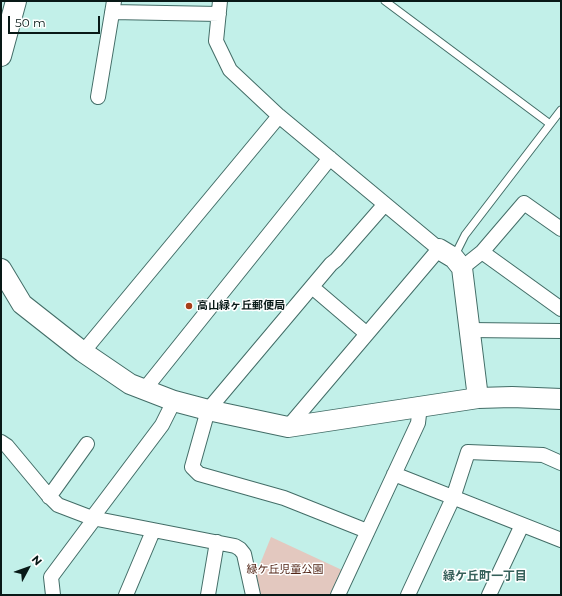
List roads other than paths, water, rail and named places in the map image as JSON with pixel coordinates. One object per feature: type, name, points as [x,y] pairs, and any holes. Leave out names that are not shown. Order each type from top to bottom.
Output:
[{"type":"street","points":[[1,56],[16,1]]},
{"type":"street","points":[[98,97],[113,6],[220,8],[216,41],[230,70],[279,116],[452,258],[470,330],[478,398]]},
{"type":"street","points":[[83,352],[279,116]]},
{"type":"street","points":[[144,390],[330,158]]},
{"type":"street","points":[[288,427],[367,334],[452,258],[482,252],[524,203],[561,230]]},
{"type":"street","points":[[367,531],[284,498],[199,474],[192,467],[208,410],[312,287],[385,204]]},
{"type":"street","points":[[482,252],[561,309]]},
{"type":"street","points":[[1,269],[22,304],[83,352],[130,384],[174,401],[208,410],[288,427],[478,398],[512,397],[561,399]]},
{"type":"street","points":[[312,287],[367,334]]},
{"type":"street","points":[[470,330],[561,331]]},
{"type":"street","points":[[53,595],[51,577],[162,425],[174,401]]},
{"type":"street","points":[[338,595],[418,422],[420,406]]},
{"type":"street","points":[[1,442],[22,463],[58,505],[94,518],[153,531],[235,546],[244,554],[253,595]]},
{"type":"street","points":[[49,496],[87,444]]},
{"type":"street","points":[[408,595],[453,498],[468,452],[543,455],[561,463]]},
{"type":"street","points":[[394,474],[561,540]]},
{"type":"street","points":[[491,595],[522,525]]},
{"type":"street","points":[[126,595],[153,531]]},
{"type":"street","points":[[208,595],[217,542]]},
{"type":"lane","points":[[385,1],[550,124]]},
{"type":"lane","points":[[452,258],[465,235],[561,110]]},
{"type":"place","name":"高山緑ヶ丘郵便局","points":[[189,306]]},
{"type":"district","name":"緑ケ丘町一丁目","points":[[485,576]]},
{"type":"park label","name":"緑ケ丘児童公園","points":[[285,570]]}]
